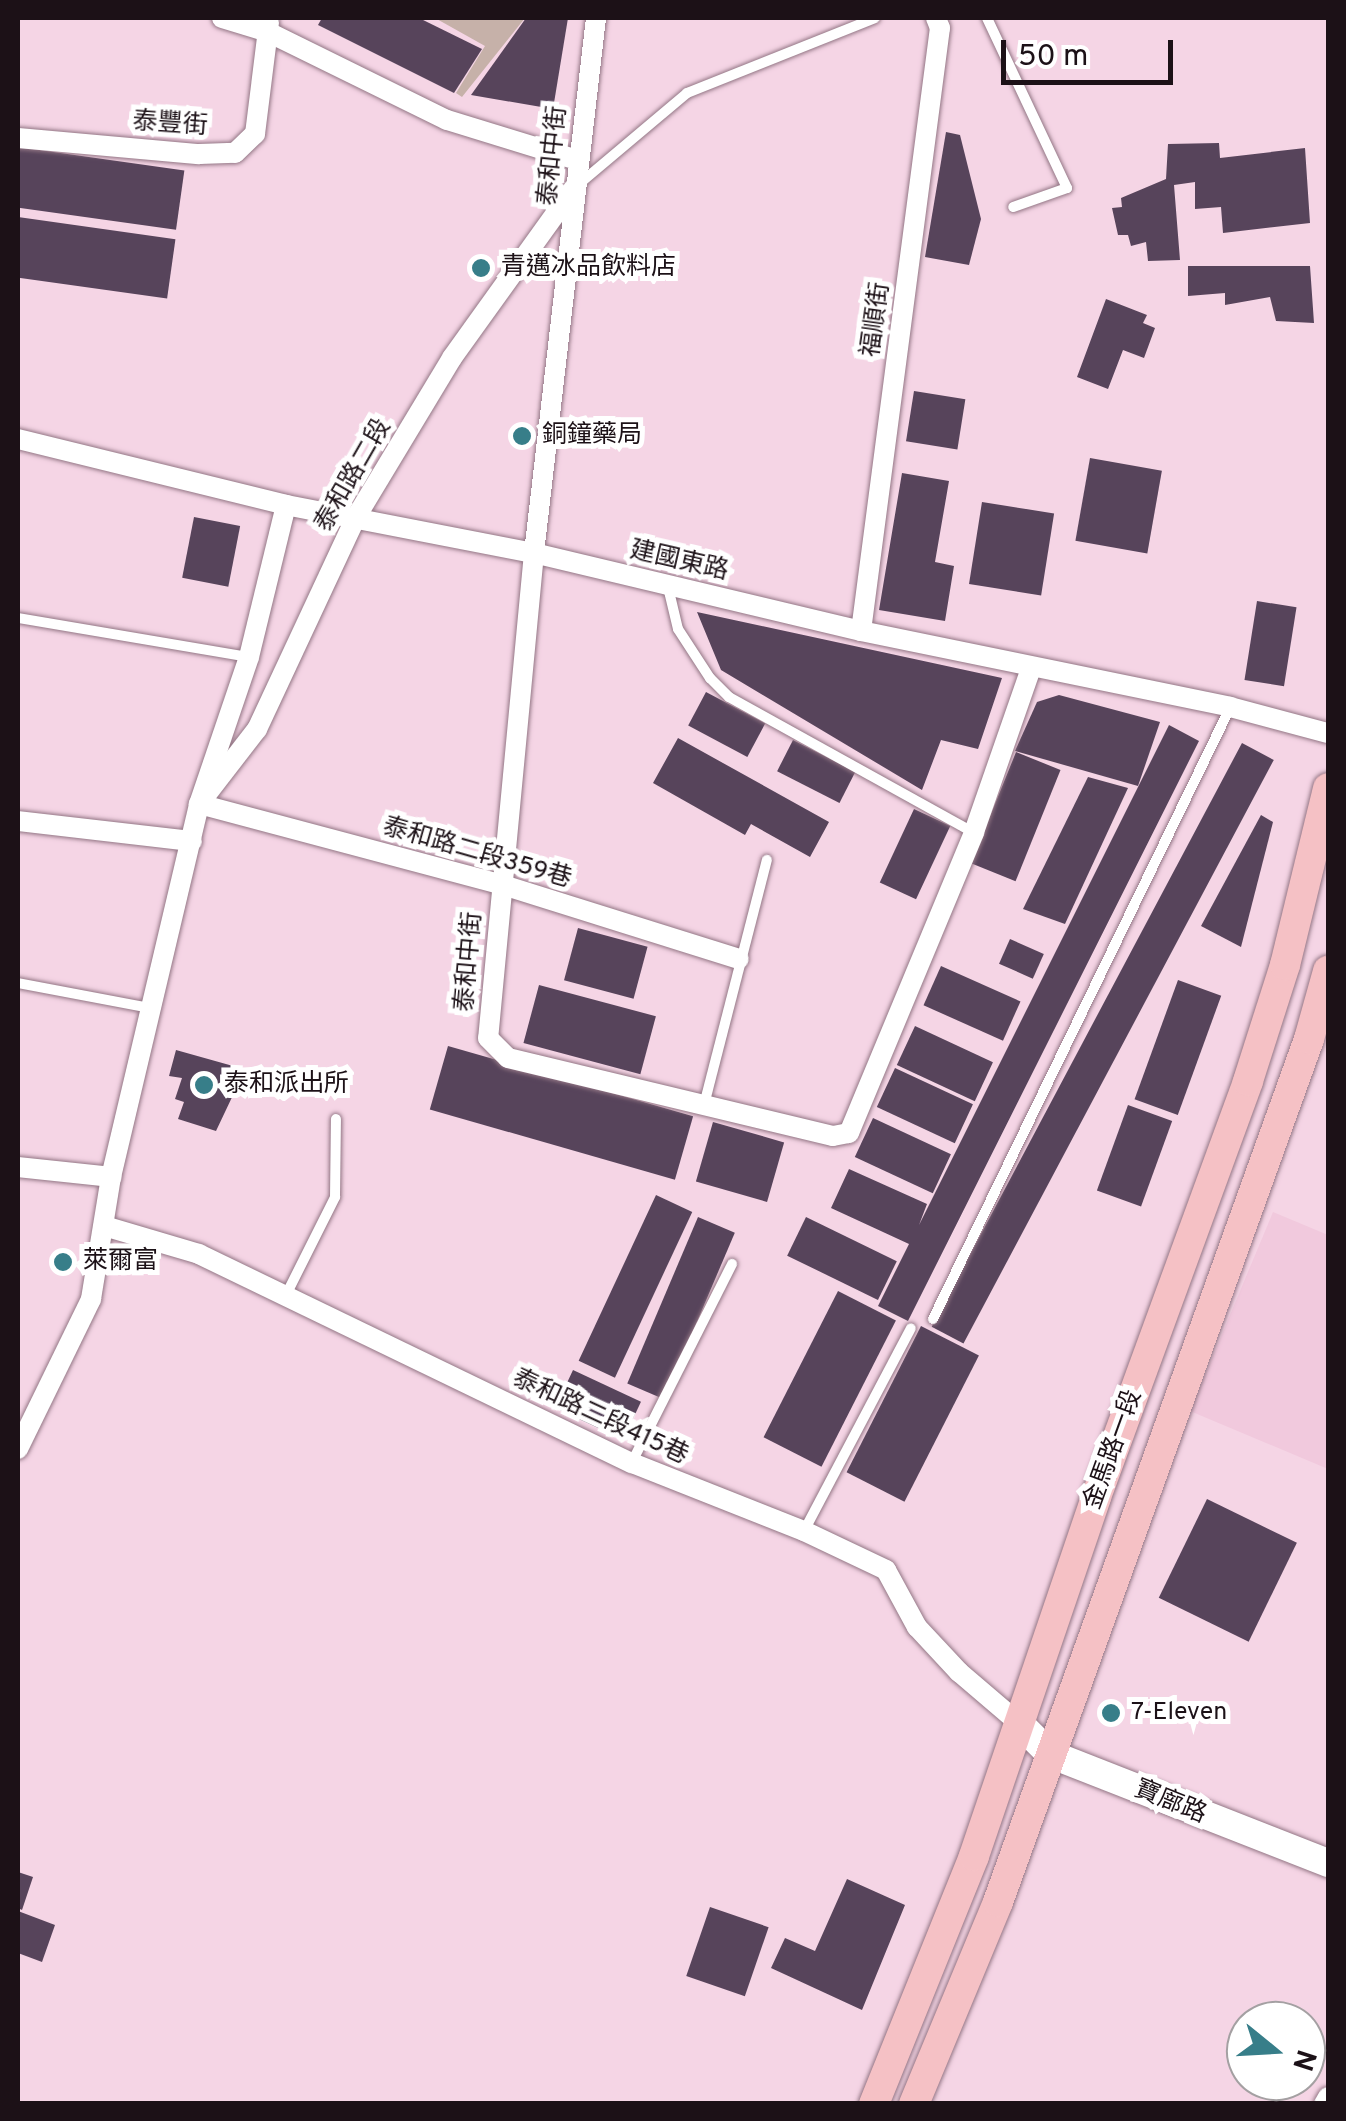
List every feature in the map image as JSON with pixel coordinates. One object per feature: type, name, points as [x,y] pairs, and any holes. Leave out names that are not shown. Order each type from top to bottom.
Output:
[{"type":"main road","name":"金馬路一段","points":[[874,2104],[962,1890],[1096,1496],[1248,1082],[1285,965],[1328,788]]},
{"type":"main road","name":"金馬路一段","points":[[914,2104],[976,1958],[1302,1057],[1328,970]]},
{"type":"street","points":[[222,18],[268,24],[447,120],[577,160]]},
{"type":"street","name":"泰和中街","points":[[596,18],[534,554],[488,1038],[508,1058],[833,1136],[849,1134],[974,832],[1031,668]]},
{"type":"street","name":"福順街","points":[[861,631],[940,28],[936,18]]},
{"type":"street","name":"泰豐街","points":[[18,138],[199,154],[235,153],[255,134],[268,24]]},
{"type":"street","name":"泰和路二段","points":[[198,804],[257,729],[356,517],[452,358],[576,186]]},
{"type":"street","name":"建國東路","points":[[18,439],[286,505],[534,554],[861,631],[1230,707],[1328,733]]},
{"type":"street","name":"泰和路二段","points":[[19,1443],[92,1299],[111,1177],[198,804],[249,657],[286,505]]},
{"type":"street","name":"泰和路二段359巷","points":[[198,804],[503,885],[739,959]]},
{"type":"street","points":[[18,820],[192,841]]},
{"type":"street","points":[[18,1168],[111,1177]]},
{"type":"street","name":"泰和路二段415巷","points":[[104,1226],[199,1254],[632,1463],[804,1531],[886,1570],[916,1627],[959,1672],[1020,1725]]},
{"type":"street","name":"寶廍路","points":[[1020,1725],[1050,1754],[1328,1863]]},
{"type":"street","points":[[1324,2104],[1328,2097]]},
{"type":"lane","points":[[576,186],[687,93],[875,18]]},
{"type":"lane","points":[[987,18],[1067,188],[1012,207]]},
{"type":"lane","points":[[668,586],[678,628],[710,678],[729,697],[974,832]]},
{"type":"lane","points":[[18,618],[249,657]]},
{"type":"lane","points":[[933,1319],[1230,707]]},
{"type":"lane","points":[[704,1105],[767,860]]},
{"type":"lane","points":[[18,983],[151,1009]]},
{"type":"lane","points":[[285,1296],[335,1197],[336,1119]]},
{"type":"lane","points":[[632,1463],[732,1264]]},
{"type":"lane","points":[[804,1531],[911,1328]]},
{"type":"shaded area","points":[[435,18],[525,18],[462,97],[456,93],[485,46]]},
{"type":"shaded area","points":[[1273,1212],[1328,1235],[1328,1469],[1190,1411]]},
{"type":"building","points":[[322,18],[419,18],[482,49],[454,93],[318,25]]},
{"type":"building","points":[[526,18],[568,18],[553,109],[471,95]]},
{"type":"building","points":[[946,132],[960,135],[981,219],[969,265],[925,257]]},
{"type":"building","points":[[1219,143],[1220,158],[1305,148],[1310,223],[1223,233],[1221,207],[1195,209],[1195,182],[1174,185],[1180,260],[1148,261],[1146,242],[1131,246],[1128,235],[1118,235],[1112,208],[1122,207],[1121,198],[1166,179],[1168,144]]},
{"type":"building","points":[[18,147],[184,170],[176,230],[18,208]]},
{"type":"building","points":[[18,217],[175,239],[167,299],[18,278]]},
{"type":"building","points":[[1188,266],[1310,266],[1314,323],[1276,321],[1270,297],[1225,305],[1225,293],[1188,296]]},
{"type":"building","points":[[1106,299],[1147,315],[1143,323],[1155,328],[1144,358],[1123,350],[1108,389],[1077,377]]},
{"type":"building","points":[[914,391],[965,399],[957,450],[906,441]]},
{"type":"building","points":[[1090,458],[1162,471],[1147,553],[1075,541]]},
{"type":"building","points":[[902,473],[949,481],[935,562],[954,566],[945,621],[879,610]]},
{"type":"building","points":[[982,502],[1054,513],[1041,595],[969,584]]},
{"type":"building","points":[[194,517],[240,526],[228,587],[182,578]]},
{"type":"building","points":[[1257,601],[1297,607],[1284,686],[1244,680]]},
{"type":"building","points":[[697,612],[1002,678],[978,749],[941,740],[922,790],[721,670]]},
{"type":"building","points":[[706,692],[765,723],[747,757],[688,726]]},
{"type":"building","points":[[1059,695],[1160,722],[1138,786],[1015,751],[1037,702]]},
{"type":"building","points":[[1169,725],[1199,741],[908,1321],[878,1306],[909,1244],[831,1208],[849,1169],[927,1204],[919,1225]]},
{"type":"building","points":[[678,738],[829,822],[810,857],[751,824],[745,835],[653,783]]},
{"type":"building","points":[[793,740],[855,772],[839,803],[777,771]]},
{"type":"building","points":[[1242,743],[1274,760],[963,1344],[932,1327]]},
{"type":"building","points":[[1016,752],[1061,770],[1016,881],[971,863]]},
{"type":"building","points":[[1088,777],[1128,788],[1065,924],[1023,909]]},
{"type":"building","points":[[914,809],[950,826],[916,899],[880,882]]},
{"type":"building","points":[[1261,815],[1273,822],[1241,947],[1201,926]]},
{"type":"building","points":[[578,928],[648,947],[634,999],[564,980]]},
{"type":"building","points":[[1010,939],[1044,954],[1033,979],[999,964]]},
{"type":"building","points":[[941,966],[1020,1001],[1003,1041],[924,1005]]},
{"type":"building","points":[[1178,980],[1221,996],[1178,1115],[1135,1099]]},
{"type":"building","points":[[539,985],[656,1016],[640,1074],[523,1043]]},
{"type":"building","points":[[915,1026],[993,1062],[975,1101],[897,1065]]},
{"type":"building","points":[[448,1046],[693,1116],[675,1180],[430,1109]]},
{"type":"building","name":"泰和派出所","points":[[176,1050],[233,1066],[227,1091],[234,1093],[216,1131],[178,1119],[184,1102],[175,1099],[182,1078],[169,1076]]},
{"type":"building","points":[[895,1068],[973,1104],[955,1143],[877,1107]]},
{"type":"building","points":[[1128,1105],[1172,1121],[1141,1207],[1097,1191]]},
{"type":"building","points":[[873,1118],[951,1154],[933,1193],[855,1157]]},
{"type":"building","points":[[713,1122],[784,1142],[767,1202],[696,1182]]},
{"type":"building","points":[[656,1195],[692,1212],[615,1378],[579,1361]]},
{"type":"building","points":[[698,1217],[735,1233],[664,1399],[627,1384]]},
{"type":"building","points":[[806,1217],[897,1261],[878,1300],[787,1256]]},
{"type":"building","points":[[838,1291],[896,1321],[821,1467],[764,1437]]},
{"type":"building","points":[[921,1326],[979,1356],[904,1502],[847,1472]]},
{"type":"building","points":[[573,1370],[641,1402],[623,1440],[555,1408]]},
{"type":"building","points":[[1207,1499],[1297,1543],[1249,1642],[1159,1598]]},
{"type":"building","points":[[18,1872],[33,1877],[22,1910],[18,1908]]},
{"type":"building","points":[[847,1879],[905,1905],[862,2010],[771,1968],[785,1938],[815,1951]]},
{"type":"building","points":[[710,1907],[769,1927],[745,1996],[686,1976]]},
{"type":"building","points":[[18,1911],[55,1925],[42,1962],[18,1953]]},
{"type":"place","name":"青邁冰品飲料店","points":[[481,268]]},
{"type":"place","name":"銅鐘藥局","points":[[522,436]]},
{"type":"place","name":"泰和派出所","points":[[204,1085]]},
{"type":"place","name":"萊爾富","points":[[63,1262]]},
{"type":"place","name":"7-Eleven","points":[[1111,1713]]}]
